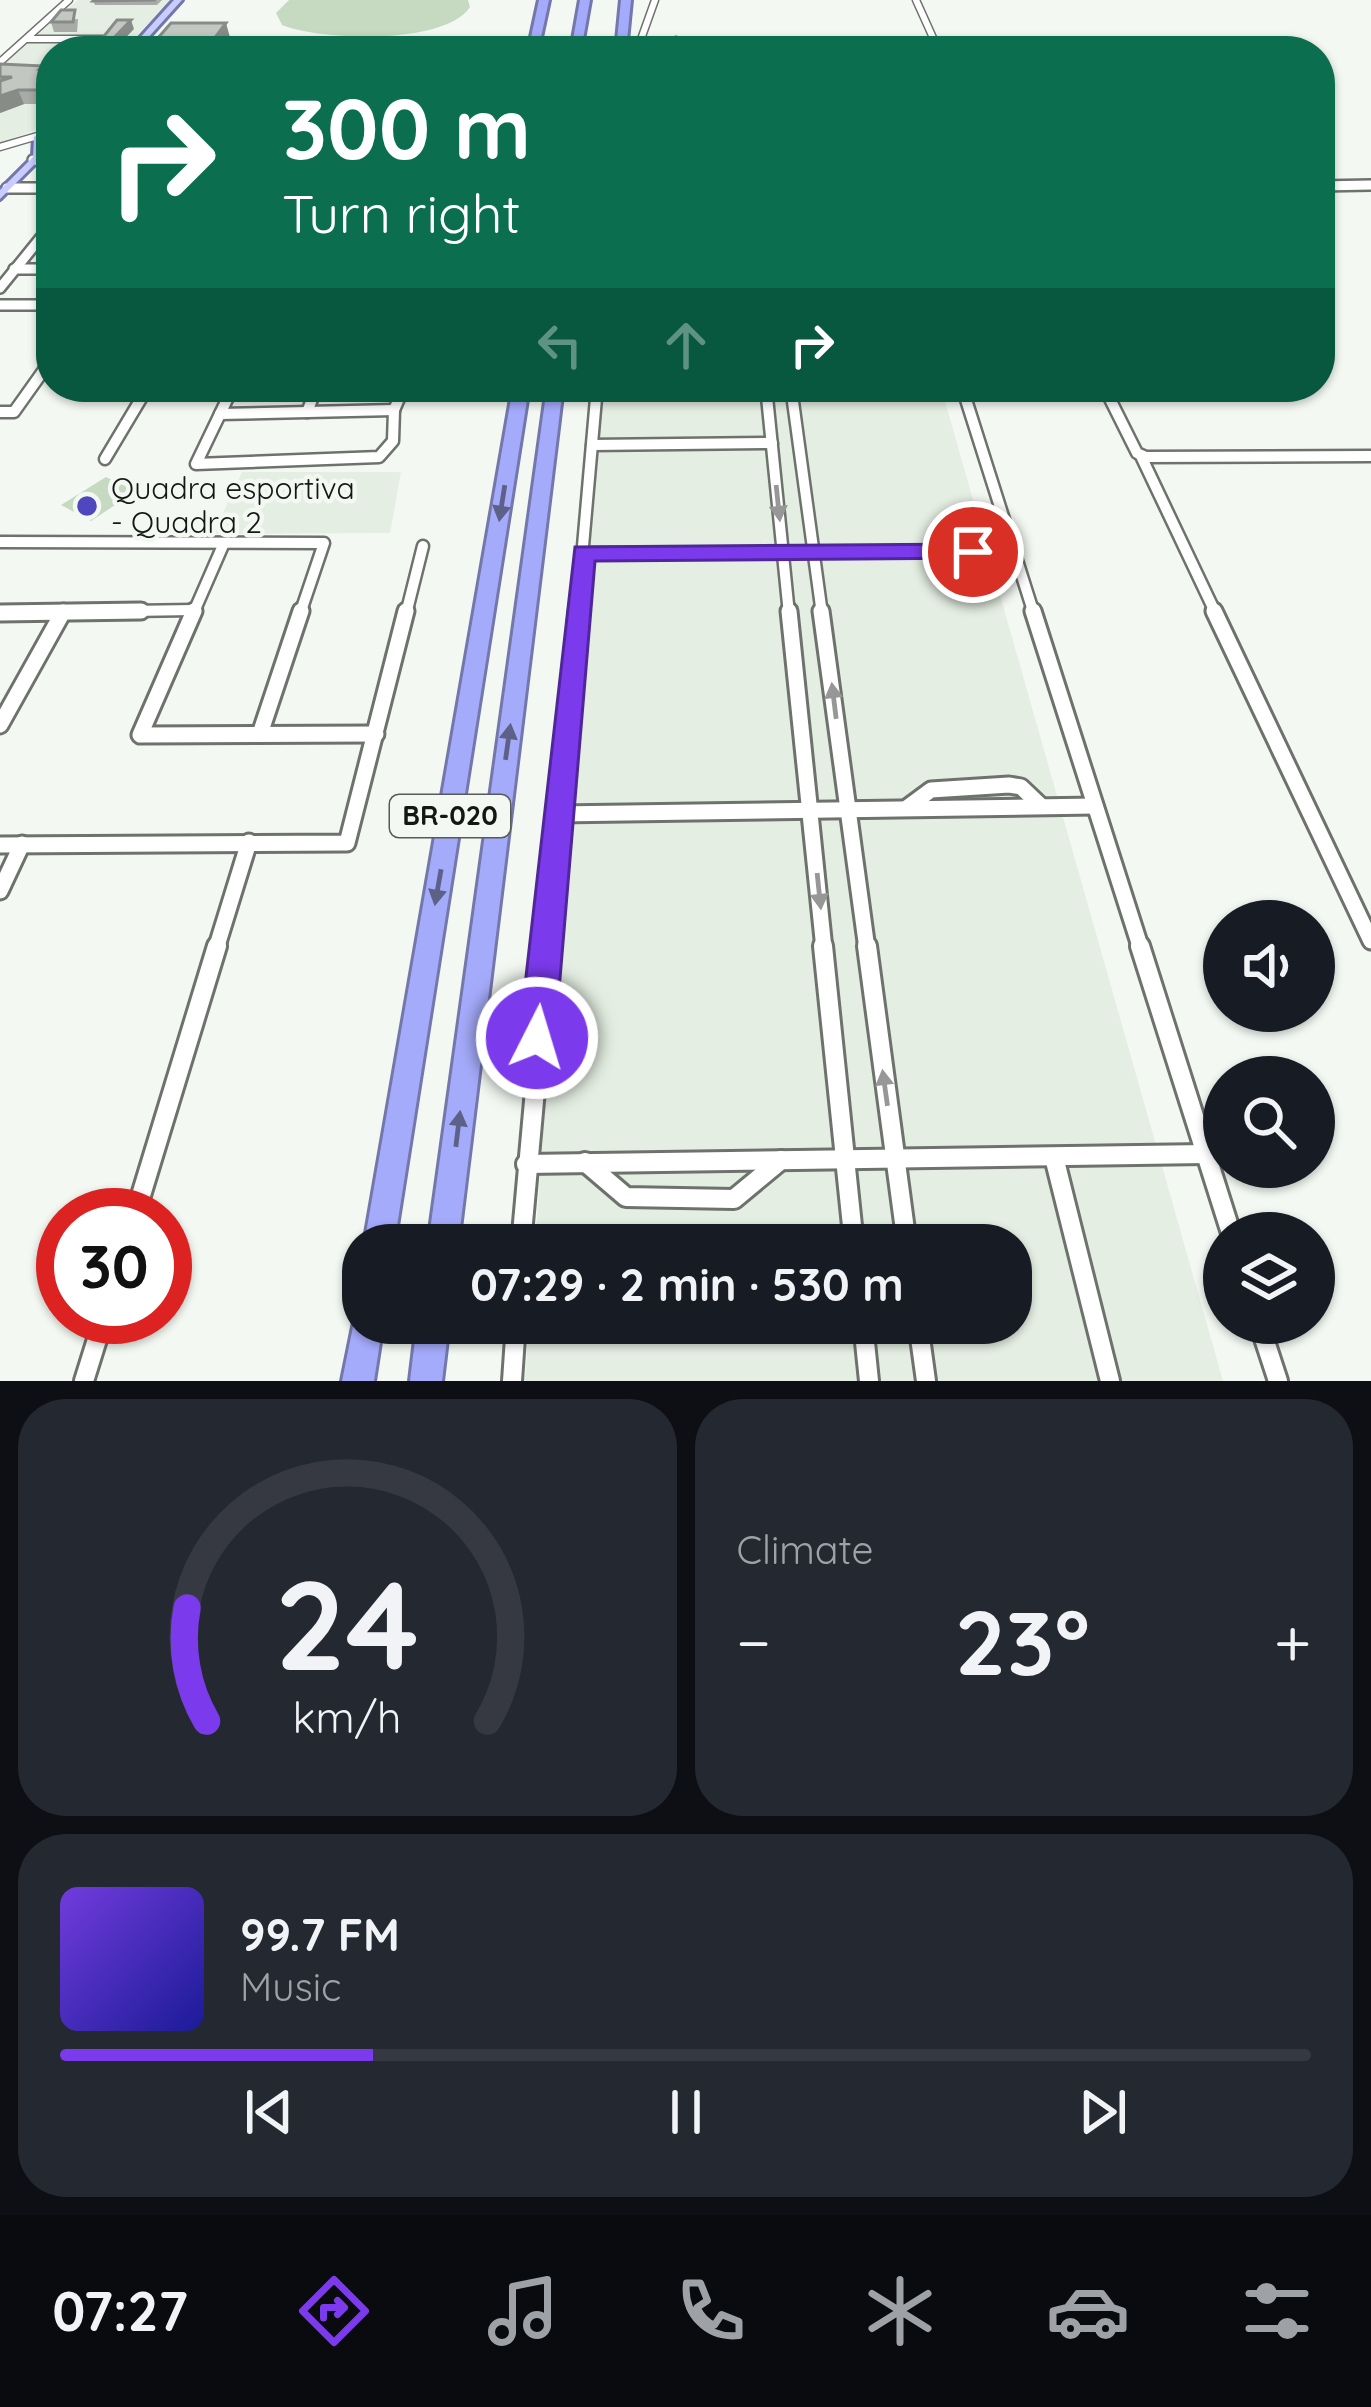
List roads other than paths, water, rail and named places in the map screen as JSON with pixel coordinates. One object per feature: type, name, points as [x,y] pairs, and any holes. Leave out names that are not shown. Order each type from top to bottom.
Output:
[{"type":"highway","points":[[565,36],[572,0]]},
{"type":"highway","points":[[579,36],[585,0]]},
{"type":"highway","points":[[622,36],[626,0]]},
{"type":"highway","points":[[536,36],[543,3]]},
{"type":"highway","name":"BR-020","points":[[382,1224],[519,402]]},
{"type":"highway","name":"BR-020","points":[[446,1224],[553,402]]},
{"type":"highway","points":[[358,1381],[364,1344]]},
{"type":"highway","points":[[426,1381],[430,1344]]},
{"type":"main road","points":[[146,36],[178,0]]},
{"type":"main road","points":[[4,192],[35,153]]},
{"type":"street","points":[[0,62],[69,0]]},
{"type":"street","points":[[642,36],[655,0]]},
{"type":"street","points":[[916,0],[932,36]]},
{"type":"street","points":[[0,51],[36,42]]},
{"type":"street","points":[[1,147],[36,138]]},
{"type":"street","points":[[1,147],[35,153]]},
{"type":"street","points":[[1335,188],[1371,187]]},
{"type":"street","points":[[4,192],[36,189]]},
{"type":"street","points":[[0,288],[36,243]]},
{"type":"street","points":[[14,269],[36,268]]},
{"type":"street","points":[[0,305],[36,305]]},
{"type":"street","points":[[0,323],[14,305]]},
{"type":"street","points":[[7,412],[36,378]]},
{"type":"street","points":[[105,460],[139,402]]},
{"type":"street","points":[[226,402],[196,464],[379,457],[393,441],[397,402]]},
{"type":"street","points":[[307,412],[311,402]]},
{"type":"street","points":[[522,1224],[596,402]]},
{"type":"street","points":[[768,402],[852,1224]]},
{"type":"street","points":[[793,402],[904,1224]]},
{"type":"street","points":[[967,402],[1203,1148]]},
{"type":"street","points":[[1112,402],[1371,941]]},
{"type":"street","points":[[220,414],[394,410]]},
{"type":"street","points":[[592,445],[772,443]]},
{"type":"street","points":[[1141,456],[1371,456]]},
{"type":"street","points":[[0,542],[324,543],[260,734]]},
{"type":"street","points":[[224,543],[140,735],[376,734]]},
{"type":"street","points":[[0,844],[347,844],[423,546]]},
{"type":"street","points":[[583,553],[1014,552]]},
{"type":"street","points":[[0,613],[194,610]]},
{"type":"street","points":[[0,724],[63,612]]},
{"type":"street","points":[[557,814],[848,806],[1095,806]]},
{"type":"street","points":[[143,1188],[249,842]]},
{"type":"street","points":[[0,891],[22,844]]},
{"type":"street","points":[[526,1164],[1203,1154]]},
{"type":"street","points":[[1054,1157],[1109,1381]]},
{"type":"street","points":[[585,1162],[626,1197],[710,1199],[740,1197],[781,1160]]},
{"type":"street","points":[[84,1381],[96,1344]]},
{"type":"street","points":[[512,1381],[515,1344]]},
{"type":"street","points":[[865,1344],[869,1381]]},
{"type":"street","points":[[921,1344],[926,1381]]},
{"type":"street","points":[[1266,1344],[1278,1381]]},
{"type":"place","name":"Quadra esportiva - Quadra 2","points":[[87,506]]}]
